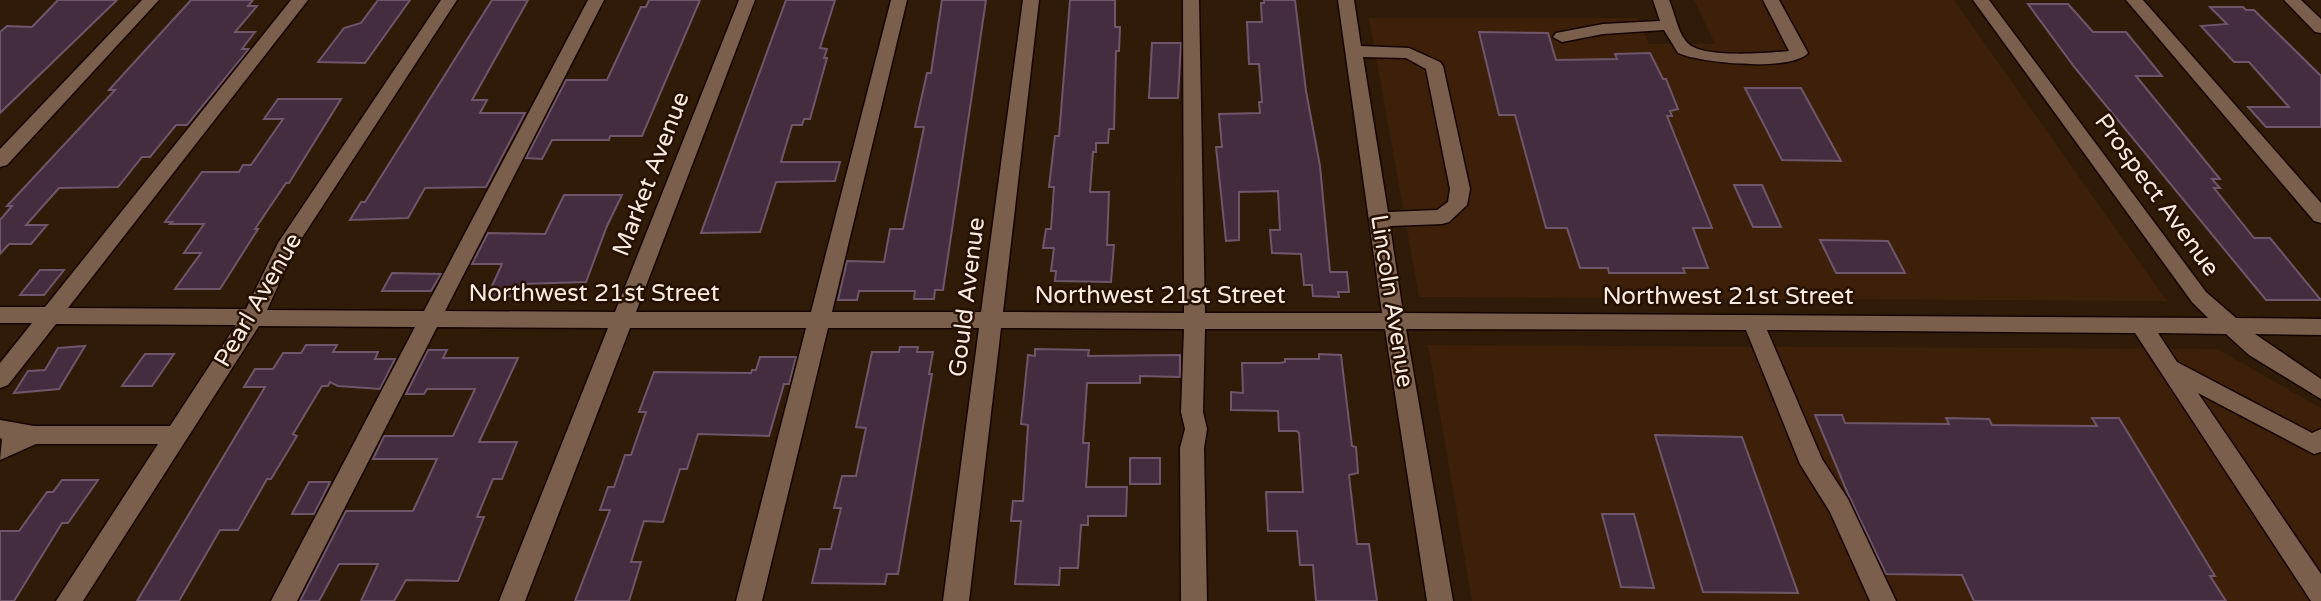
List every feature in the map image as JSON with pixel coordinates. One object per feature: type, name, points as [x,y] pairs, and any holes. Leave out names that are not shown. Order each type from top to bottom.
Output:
[{"type":"street","points":[[0,161],[151,0]]},
{"type":"street","points":[[0,379],[300,0]]},
{"type":"street","name":"Pearl Avenue","points":[[69,601],[253,317],[285,248],[449,0]]},
{"type":"street","points":[[284,601],[596,0]]},
{"type":"street","name":"Market Avenue","points":[[512,601],[747,0]]},
{"type":"street","points":[[750,601],[899,0]]},
{"type":"street","name":"Gould Avenue","points":[[956,601],[1031,0]]},
{"type":"street","points":[[1191,0],[1194,321],[1192,412],[1196,429],[1192,448],[1194,601]]},
{"type":"street","name":"Lincoln Avenue","points":[[1346,0],[1394,321],[1440,601]]},
{"type":"street","points":[[1661,0],[1683,48],[1693,53],[1793,56],[1799,53],[1771,0]]},
{"type":"street","name":"Prospect Avenue","points":[[1980,0],[2199,297],[2257,349],[2321,390]]},
{"type":"street","points":[[2134,0],[2321,216]]},
{"type":"street","points":[[2292,0],[2321,29]]},
{"type":"street","points":[[1562,37],[1602,29],[1671,25]]},
{"type":"street","points":[[1353,51],[1409,53],[1434,66],[1460,189],[1457,205],[1441,217],[1379,219]]},
{"type":"street","name":"Northwest 21st Street","points":[[0,315],[2321,327]]},
{"type":"street","points":[[1753,322],[1812,464],[1839,506],[1883,601]]},
{"type":"street","points":[[2140,324],[2172,368],[2321,595]]},
{"type":"street","points":[[2172,368],[2319,446]]},
{"type":"street","points":[[0,429],[34,435],[177,435]]},
{"type":"street","points":[[0,450],[34,435]]},
{"type":"shaded area","points":[[1694,0],[1954,0],[2167,301],[1419,297],[1369,18],[1638,18],[1649,44],[1715,44]]},
{"type":"shaded area","points":[[1428,345],[2217,349],[2321,408],[2321,601],[1472,601]]},
{"type":"building","points":[[58,0],[117,0],[0,113],[0,32],[7,26],[32,27]]},
{"type":"building","points":[[191,0],[253,0],[248,6],[257,6],[235,32],[255,32],[242,49],[249,49],[187,125],[176,125],[150,157],[142,157],[118,187],[59,188],[26,225],[47,225],[31,244],[9,244],[0,254],[0,220],[12,206],[7,206],[115,90],[109,90]]},
{"type":"building","points":[[378,0],[410,0],[365,63],[318,62],[344,28],[361,23]]},
{"type":"building","points":[[492,0],[528,0],[472,100],[487,100],[480,113],[525,113],[486,187],[425,188],[408,218],[350,220],[361,202],[365,202]]},
{"type":"building","points":[[649,0],[700,0],[642,136],[610,136],[609,140],[552,140],[542,159],[526,158],[566,80],[607,80],[641,7],[646,7]]},
{"type":"building","points":[[786,0],[835,0],[820,48],[827,49],[824,58],[827,58],[810,119],[804,119],[802,125],[792,125],[781,162],[840,162],[835,181],[776,182],[760,232],[701,233]]},
{"type":"building","points":[[942,0],[986,0],[943,290],[935,290],[934,299],[914,299],[915,291],[859,291],[857,300],[838,300],[847,261],[884,262],[890,229],[903,229],[924,127],[915,127],[927,73],[931,73]]},
{"type":"building","points":[[1070,0],[1115,0],[1115,27],[1120,27],[1119,51],[1116,51],[1114,129],[1109,129],[1108,143],[1096,143],[1090,192],[1109,192],[1107,245],[1114,245],[1111,282],[1055,281],[1056,271],[1051,271],[1054,248],[1043,248],[1046,229],[1051,229],[1054,187],[1049,187],[1055,136],[1059,136]]},
{"type":"building","points":[[1264,0],[1295,0],[1306,91],[1320,166],[1330,272],[1347,272],[1349,292],[1338,292],[1339,297],[1313,296],[1312,285],[1304,285],[1301,254],[1272,253],[1270,230],[1280,230],[1278,191],[1239,192],[1239,240],[1226,241],[1216,147],[1222,147],[1219,114],[1260,113],[1259,102],[1262,102],[1259,64],[1249,64],[1247,22],[1262,22],[1261,3],[1264,3]]},
{"type":"building","points":[[2028,4],[2068,4],[2093,32],[2126,32],[2162,76],[2136,76],[2220,179],[2212,179],[2220,188],[2214,188],[2254,238],[2270,238],[2321,300],[2266,300],[2075,68]]},
{"type":"building","points":[[2210,7],[2243,7],[2246,10],[2254,10],[2321,76],[2321,127],[2266,127],[2248,107],[2289,107],[2249,62],[2234,62],[2201,26],[2227,24]]},
{"type":"building","points":[[1479,32],[1548,33],[1556,60],[1617,59],[1615,54],[1650,53],[1663,79],[1666,79],[1678,109],[1670,111],[1672,116],[1667,116],[1712,228],[1693,228],[1708,268],[1683,268],[1685,273],[1609,273],[1608,268],[1580,268],[1567,228],[1546,228],[1515,115],[1499,115]]},
{"type":"building","points":[[1152,43],[1181,43],[1178,98],[1149,98]]},
{"type":"building","points":[[1745,88],[1801,88],[1841,161],[1782,160]]},
{"type":"building","points":[[278,99],[341,99],[289,183],[286,183],[255,229],[258,229],[220,289],[175,289],[201,253],[184,253],[204,224],[165,222],[202,172],[239,172],[243,165],[251,165],[283,119],[264,119]]},
{"type":"building","points":[[1734,185],[1762,185],[1781,227],[1753,227]]},
{"type":"building","points":[[564,195],[622,195],[586,282],[521,284],[515,296],[487,297],[502,264],[472,264],[488,233],[545,234]]},
{"type":"building","points":[[1820,240],[1888,241],[1905,273],[1836,273]]},
{"type":"building","points":[[40,270],[64,270],[44,295],[20,295]]},
{"type":"building","points":[[392,273],[441,274],[431,291],[382,291]]},
{"type":"building","points":[[306,345],[337,345],[333,352],[378,352],[375,359],[395,359],[380,389],[338,386],[330,382],[328,386],[322,386],[293,434],[297,436],[271,479],[267,479],[238,530],[220,530],[179,601],[137,601],[265,387],[244,387],[255,369],[273,369],[283,353],[301,353]]},
{"type":"building","points":[[85,346],[59,389],[14,393],[28,371],[45,370],[58,348]]},
{"type":"building","points":[[900,347],[918,347],[917,352],[933,352],[929,374],[932,374],[898,574],[887,574],[885,584],[812,583],[820,549],[831,549],[841,508],[834,508],[842,476],[856,476],[866,428],[856,427],[872,352],[899,352]]},
{"type":"building","points":[[1035,349],[1089,350],[1088,356],[1180,355],[1180,377],[1140,376],[1140,383],[1087,383],[1083,443],[1089,443],[1086,487],[1127,487],[1126,516],[1088,516],[1088,525],[1081,525],[1078,568],[1060,568],[1059,585],[1015,584],[1021,521],[1011,521],[1013,501],[1023,501],[1028,425],[1021,424],[1028,355],[1035,356]]},
{"type":"building","points":[[428,350],[447,350],[443,358],[518,358],[479,442],[517,442],[502,479],[493,479],[477,517],[484,517],[458,581],[406,580],[394,601],[361,601],[378,564],[339,564],[319,601],[300,601],[346,511],[413,511],[437,459],[373,459],[384,436],[453,436],[475,389],[427,389],[424,394],[406,394]]},
{"type":"building","points":[[145,354],[174,354],[152,386],[122,386]]},
{"type":"building","points":[[1319,354],[1341,355],[1352,446],[1356,447],[1358,473],[1349,475],[1357,544],[1369,544],[1377,601],[1316,601],[1313,565],[1300,565],[1297,531],[1268,531],[1266,492],[1303,492],[1299,433],[1279,431],[1278,411],[1231,410],[1231,392],[1243,393],[1242,363],[1319,359]]},
{"type":"building","points":[[760,357],[796,357],[789,384],[784,384],[769,436],[698,434],[687,469],[680,469],[663,522],[644,521],[631,562],[641,562],[629,601],[575,601],[610,510],[600,510],[608,487],[614,487],[625,455],[631,455],[646,412],[639,412],[654,372],[751,373],[756,370]]},
{"type":"building","points":[[1815,415],[1842,415],[1845,423],[1949,424],[1946,418],[1989,419],[1992,425],[2097,426],[2092,418],[2119,418],[2215,576],[2210,576],[2226,601],[1974,601],[1962,575],[1886,574]]},
{"type":"building","points":[[1655,435],[1742,437],[1798,593],[1703,592]]},
{"type":"building","points":[[1130,458],[1160,458],[1160,484],[1130,484]]},
{"type":"building","points":[[62,480],[98,480],[68,523],[62,523],[14,601],[0,601],[0,531],[19,531],[47,492],[53,492]]},
{"type":"building","points":[[309,482],[330,482],[314,514],[292,514]]},
{"type":"building","points":[[1602,514],[1634,514],[1654,588],[1621,587]]}]
